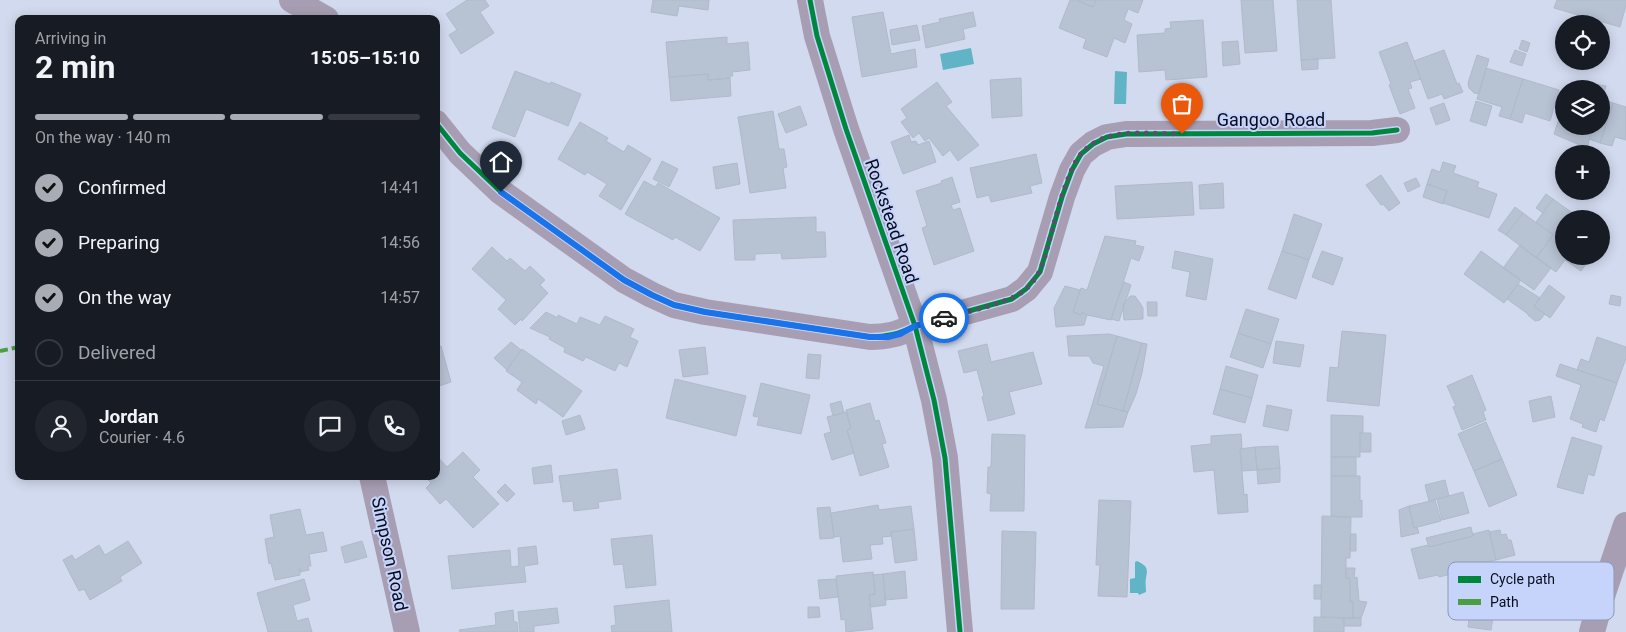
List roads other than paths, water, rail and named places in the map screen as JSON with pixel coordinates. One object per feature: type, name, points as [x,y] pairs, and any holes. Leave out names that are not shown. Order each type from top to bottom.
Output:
[{"type":"street","points":[[292,0],[319,15]]},
{"type":"street","name":"Rockstead Road","points":[[810,0],[817,36],[846,129],[915,326],[934,400],[945,458],[960,632]]},
{"type":"street","name":"Gangoo Road","points":[[440,128],[460,153],[501,192],[624,280],[652,295],[667,302],[705,312],[870,337],[888,337],[900,334],[915,326],[1012,299],[1026,289],[1040,272],[1072,170],[1081,154],[1093,144],[1107,137],[1126,134],[1372,133],[1397,130]]},
{"type":"street","name":"Simpson Road","points":[[373,480],[407,632]]},
{"type":"street","points":[[1614,562],[1626,525]]},
{"type":"water","points":[[971,48],[974,64],[943,70],[940,54]]},
{"type":"water","points":[[1115,71],[1127,72],[1126,104],[1114,104]]},
{"type":"water","points":[[1137,561],[1145,566],[1147,572],[1146,592],[1139,595],[1138,593],[1130,593],[1130,579],[1135,578],[1135,562]]}]
